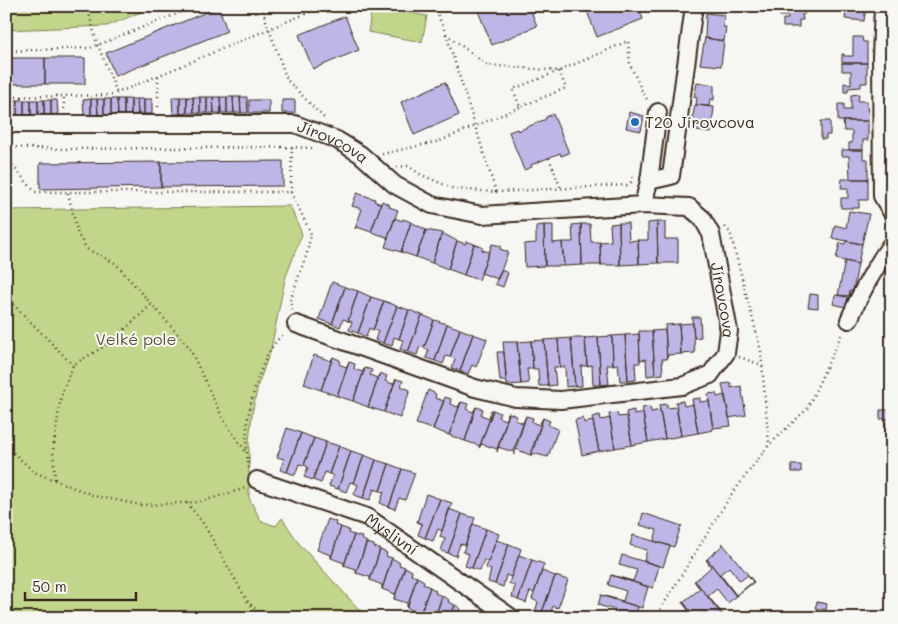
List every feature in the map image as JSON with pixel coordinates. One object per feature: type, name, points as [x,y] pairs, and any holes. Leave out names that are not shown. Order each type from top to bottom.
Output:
[{"type":"street","points":[[649,181],[671,176],[694,6]]},
{"type":"street","points":[[883,6],[881,58],[882,196],[892,213]]},
{"type":"street","points":[[643,205],[649,181],[658,112]]},
{"type":"street","name":"Jírovcova","points":[[6,124],[295,124],[337,140],[360,154],[396,185],[432,205],[482,215],[643,205],[689,207],[702,218],[711,234],[729,331],[726,352],[710,375],[682,386],[561,400],[516,398],[475,388],[296,324]]},
{"type":"street","points":[[849,320],[861,292],[892,243]]},
{"type":"street","name":"Myslivní","points":[[253,476],[366,517],[512,618]]},
{"type":"path","points":[[87,6],[98,46],[117,93]]},
{"type":"path","points":[[6,51],[90,48],[197,6]]},
{"type":"path","points":[[260,6],[287,80],[330,124]]},
{"type":"path","points":[[6,97],[112,95],[324,6]]},
{"type":"path","points":[[420,6],[435,8],[442,6]]},
{"type":"path","points":[[435,8],[446,34],[496,192]]},
{"type":"path","points":[[446,34],[487,65],[559,71]]},
{"type":"path","points":[[520,107],[513,89],[628,41],[630,65],[644,95],[658,112]]},
{"type":"path","points":[[376,155],[440,141],[566,88],[559,71]]},
{"type":"path","points":[[158,76],[158,98]]},
{"type":"path","points":[[6,147],[61,149],[292,146],[318,149]]},
{"type":"path","points":[[290,301],[307,253],[311,234],[291,192],[292,146]]},
{"type":"path","points":[[6,158],[35,192],[291,192]]},
{"type":"path","points":[[549,158],[561,189]]},
{"type":"path","points":[[392,168],[408,166],[420,174],[454,188],[496,192],[627,185],[631,182],[633,175]]},
{"type":"path","points":[[68,193],[78,235],[87,249],[115,263],[189,347],[222,420],[246,452]]},
{"type":"path","points":[[723,225],[730,232],[761,351],[769,445]]},
{"type":"path","points":[[6,297],[73,365]]},
{"type":"path","points":[[55,480],[53,451],[61,396],[73,365],[110,342],[151,305]]},
{"type":"path","points":[[654,618],[731,495],[769,445],[807,409],[849,320]]},
{"type":"path","points":[[6,446],[34,472],[95,496],[141,505],[200,502],[244,490],[253,476],[246,452],[247,425],[257,380],[268,353],[280,337],[288,333],[296,324]]},
{"type":"path","points":[[726,352],[762,365]]},
{"type":"path","points":[[187,503],[203,523],[248,602],[265,618]]},
{"type":"green space","points":[[6,6],[156,6],[107,26],[6,30]]},
{"type":"green space","points":[[372,6],[427,16],[422,42],[368,32]]},
{"type":"green space","name":"Velké pole","points":[[290,206],[302,234],[285,279],[271,349],[258,385],[252,414],[249,441],[249,498],[261,521],[276,526],[282,518],[300,545],[367,618],[6,618],[6,210]]},
{"type":"building","points":[[489,6],[529,6],[537,26],[492,45],[478,11]]},
{"type":"building","points":[[585,6],[638,6],[643,19],[597,37]]},
{"type":"building","points":[[781,6],[805,6],[805,14],[802,14],[803,20],[799,20],[799,27],[783,27],[783,19],[788,19],[788,16],[780,16]]},
{"type":"building","points":[[847,6],[866,6],[864,21],[845,19]]},
{"type":"building","points":[[219,7],[227,31],[115,76],[106,53]]},
{"type":"building","points":[[706,13],[724,15],[723,27],[726,27],[724,41],[705,38]]},
{"type":"building","points":[[345,16],[359,50],[313,69],[299,35]]},
{"type":"building","points":[[853,37],[862,37],[863,42],[867,42],[867,63],[842,63],[842,54],[844,56],[853,56]]},
{"type":"building","points":[[705,38],[724,41],[721,66],[700,64]]},
{"type":"building","points":[[6,58],[45,58],[45,84],[6,84]]},
{"type":"building","points":[[45,58],[85,58],[85,84],[45,84]]},
{"type":"building","points":[[842,63],[867,63],[867,83],[861,83],[861,87],[848,88],[848,92],[844,92],[844,83],[851,85],[851,71],[842,71]]},
{"type":"building","points":[[445,82],[459,115],[414,135],[401,102]]},
{"type":"building","points":[[697,83],[714,85],[714,100],[710,99],[709,106],[696,105],[697,98],[694,97]]},
{"type":"building","points":[[859,94],[858,101],[867,101],[868,121],[838,121],[838,104],[844,104],[844,110],[851,110],[851,95]]},
{"type":"building","points":[[172,97],[180,97],[180,114],[173,114]]},
{"type":"building","points":[[180,97],[187,97],[187,113],[180,114]]},
{"type":"building","points":[[187,97],[193,97],[194,113],[187,113]]},
{"type":"building","points":[[193,97],[200,97],[200,113],[194,113]]},
{"type":"building","points":[[200,97],[207,97],[207,113],[200,113]]},
{"type":"building","points":[[207,97],[213,97],[214,113],[207,113]]},
{"type":"building","points":[[213,97],[220,97],[221,113],[214,113]]},
{"type":"building","points":[[220,97],[227,97],[227,113],[221,113]]},
{"type":"building","points":[[227,97],[233,97],[234,113],[227,113]]},
{"type":"building","points":[[233,97],[240,97],[241,113],[234,113]]},
{"type":"building","points":[[240,97],[247,97],[248,113],[241,113]]},
{"type":"building","points":[[91,99],[91,115],[84,115],[83,100]]},
{"type":"building","points":[[91,99],[97,99],[98,115],[91,115]]},
{"type":"building","points":[[97,99],[104,99],[104,115],[98,115]]},
{"type":"building","points":[[104,99],[111,99],[111,115],[104,115]]},
{"type":"building","points":[[111,99],[117,99],[118,115],[111,115]]},
{"type":"building","points":[[117,99],[124,99],[124,115],[118,115]]},
{"type":"building","points":[[124,99],[131,99],[131,115],[124,115]]},
{"type":"building","points":[[131,99],[137,99],[138,114],[131,115]]},
{"type":"building","points":[[137,99],[144,99],[144,114],[138,114]]},
{"type":"building","points":[[144,99],[152,99],[152,114],[144,114]]},
{"type":"building","points":[[6,100],[11,100],[11,115],[6,116]]},
{"type":"building","points":[[11,100],[18,100],[17,115],[11,115]]},
{"type":"building","points":[[18,100],[24,100],[24,115],[17,115]]},
{"type":"building","points":[[24,100],[31,100],[31,115],[24,115]]},
{"type":"building","points":[[31,100],[38,100],[38,115],[31,115]]},
{"type":"building","points":[[38,100],[44,100],[44,115],[38,115]]},
{"type":"building","points":[[44,100],[51,100],[51,115],[44,115]]},
{"type":"building","points":[[51,100],[57,100],[58,114],[51,115]]},
{"type":"building","points":[[249,100],[269,100],[269,113],[249,113]]},
{"type":"building","points":[[282,100],[295,100],[295,113],[282,113]]},
{"type":"building","points":[[695,105],[714,107],[711,133],[690,130]]},
{"type":"building","name":"T20 Jírovcova","points":[[629,112],[644,116],[641,131],[626,128]]},
{"type":"building","points":[[553,114],[569,153],[561,156],[560,153],[531,165],[532,167],[524,170],[509,132],[517,129],[518,131]]},
{"type":"building","points":[[821,121],[830,121],[830,135],[826,135],[826,139],[821,139]]},
{"type":"building","points":[[843,121],[868,121],[868,140],[863,140],[863,150],[849,150],[849,143],[852,143],[852,131],[844,131]]},
{"type":"building","points":[[842,150],[863,150],[863,159],[868,159],[868,179],[850,179],[849,156],[842,156]]},
{"type":"building","points":[[283,161],[283,186],[161,187],[161,162]]},
{"type":"building","points":[[161,162],[161,187],[40,189],[40,163]]},
{"type":"building","points":[[842,179],[868,179],[868,200],[859,200],[859,208],[841,208],[841,198],[848,198],[848,188],[841,188]]},
{"type":"building","points":[[357,193],[375,199],[374,201],[381,204],[371,232],[357,227],[355,229],[362,209],[352,206]]},
{"type":"building","points":[[382,201],[390,205],[389,207],[398,210],[387,239],[387,237],[371,232]]},
{"type":"building","points":[[849,211],[869,214],[862,244],[832,238],[835,225],[846,228]]},
{"type":"building","points":[[395,218],[411,222],[401,252],[385,247]]},
{"type":"building","points":[[411,222],[426,230],[416,257],[401,252]]},
{"type":"building","points":[[657,222],[658,263],[639,264],[638,240],[648,240],[648,223]]},
{"type":"building","points":[[657,222],[665,222],[665,239],[678,239],[678,263],[658,263]]},
{"type":"building","points":[[619,223],[628,223],[629,241],[638,240],[639,264],[620,265]]},
{"type":"building","points":[[619,223],[620,265],[601,265],[600,242],[611,241],[610,224]]},
{"type":"building","points":[[581,224],[590,224],[591,242],[600,242],[601,265],[582,265]]},
{"type":"building","points":[[581,224],[582,265],[564,266],[562,242],[573,242],[572,225]]},
{"type":"building","points":[[544,225],[553,225],[553,243],[562,242],[564,266],[545,266]]},
{"type":"building","points":[[544,225],[545,266],[525,267],[524,244],[536,243],[536,226]]},
{"type":"building","points":[[426,230],[442,233],[432,263],[416,257]]},
{"type":"building","points":[[442,233],[457,241],[448,269],[432,263]]},
{"type":"building","points":[[457,241],[466,244],[466,241],[474,244],[464,275],[448,269]]},
{"type":"building","points":[[846,241],[862,244],[858,264],[836,259],[840,243],[845,244]]},
{"type":"building","points":[[474,244],[482,247],[482,250],[489,252],[479,280],[464,275]]},
{"type":"building","points":[[492,244],[501,246],[500,249],[508,252],[498,279],[481,273]]},
{"type":"building","points":[[845,261],[858,264],[853,291],[850,291],[849,296],[838,295]]},
{"type":"building","points":[[501,270],[508,273],[503,287],[495,284]]},
{"type":"building","points":[[332,282],[345,287],[332,324],[319,319]]},
{"type":"building","points":[[345,287],[358,291],[348,321],[343,319],[340,327],[332,324]]},
{"type":"building","points":[[358,291],[371,297],[358,333],[349,330],[352,322],[348,321]]},
{"type":"building","points":[[810,294],[818,295],[818,308],[808,307]]},
{"type":"building","points":[[835,295],[848,297],[846,307],[833,304]]},
{"type":"building","points":[[371,297],[384,301],[373,330],[369,328],[366,337],[358,333]]},
{"type":"building","points":[[384,301],[397,306],[383,343],[375,340],[378,331],[373,330]]},
{"type":"building","points":[[397,306],[409,310],[399,339],[394,337],[392,346],[383,343]]},
{"type":"building","points":[[409,310],[422,315],[408,352],[400,349],[403,340],[399,339]]},
{"type":"building","points":[[422,315],[434,320],[424,348],[420,346],[417,355],[408,352]]},
{"type":"building","points":[[692,317],[700,317],[701,337],[694,338]]},
{"type":"building","points":[[434,320],[447,324],[435,361],[426,358],[429,350],[424,348]]},
{"type":"building","points":[[693,323],[695,353],[681,354],[679,324]]},
{"type":"building","points":[[447,324],[460,329],[450,357],[446,356],[443,364],[435,361]]},
{"type":"building","points":[[679,324],[681,354],[668,355],[667,359],[665,325]]},
{"type":"building","points":[[460,329],[473,334],[460,371],[452,368],[455,359],[450,357]]},
{"type":"building","points":[[665,330],[667,359],[662,359],[663,374],[655,375],[652,331]]},
{"type":"building","points":[[639,331],[652,331],[655,375],[647,376],[646,359],[640,360]]},
{"type":"building","points":[[473,334],[487,339],[476,367],[472,365],[468,374],[460,371]]},
{"type":"building","points":[[639,334],[640,363],[635,363],[636,380],[628,381],[625,335]]},
{"type":"building","points":[[625,335],[628,381],[620,381],[618,364],[613,365],[612,336]]},
{"type":"building","points":[[612,336],[613,365],[607,365],[609,384],[601,385],[598,337]]},
{"type":"building","points":[[598,337],[601,385],[593,385],[592,365],[587,366],[585,338]]},
{"type":"building","points":[[571,338],[575,386],[566,387],[565,367],[560,367],[558,339]]},
{"type":"building","points":[[571,338],[585,338],[587,366],[581,366],[582,386],[575,386]]},
{"type":"building","points":[[558,339],[560,367],[554,367],[556,385],[548,386],[544,340]]},
{"type":"building","points":[[544,340],[548,386],[539,386],[538,369],[533,369],[531,341]]},
{"type":"building","points":[[531,341],[533,369],[527,369],[529,383],[521,384],[517,342]]},
{"type":"building","points":[[503,342],[517,342],[521,384],[507,385]]},
{"type":"building","points":[[497,352],[504,352],[506,381],[500,381]]},
{"type":"building","points":[[314,355],[331,361],[333,357],[321,390],[304,384]]},
{"type":"building","points":[[333,357],[340,360],[339,364],[346,367],[349,362],[337,396],[321,390]]},
{"type":"building","points":[[349,362],[355,364],[354,369],[362,372],[365,368],[353,401],[337,396]]},
{"type":"building","points":[[365,368],[372,370],[370,375],[377,378],[380,373],[368,407],[353,401]]},
{"type":"building","points":[[380,373],[387,376],[385,381],[393,384],[396,379],[384,412],[368,407]]},
{"type":"building","points":[[396,379],[403,381],[401,386],[410,390],[400,418],[384,412]]},
{"type":"building","points":[[731,383],[731,388],[741,386],[746,415],[729,418],[722,384]]},
{"type":"building","points":[[428,390],[436,394],[435,398],[444,401],[433,429],[416,424]]},
{"type":"building","points":[[716,393],[717,397],[725,395],[731,426],[713,428],[708,394]]},
{"type":"building","points":[[445,397],[451,399],[450,404],[458,407],[461,402],[449,435],[433,429]]},
{"type":"building","points":[[700,398],[700,402],[709,401],[713,430],[698,433],[692,399]]},
{"type":"building","points":[[683,401],[684,406],[693,404],[698,433],[681,436],[676,402]]},
{"type":"building","points":[[461,402],[468,404],[466,409],[473,412],[476,407],[465,441],[449,435]]},
{"type":"building","points":[[667,404],[667,408],[676,407],[681,436],[665,439],[659,405]]},
{"type":"building","points":[[476,407],[483,409],[481,415],[489,418],[491,410],[493,410],[480,446],[465,441]]},
{"type":"building","points":[[650,407],[651,412],[660,410],[665,439],[648,442],[642,408]]},
{"type":"building","points":[[493,410],[500,413],[498,417],[505,420],[509,413],[497,449],[482,444],[479,448]]},
{"type":"building","points":[[634,410],[634,415],[643,413],[648,442],[632,445],[626,412]]},
{"type":"building","points":[[880,410],[892,410],[892,419],[880,419]]},
{"type":"building","points":[[509,413],[517,416],[515,420],[523,423],[526,416],[513,452],[498,447]]},
{"type":"building","points":[[617,413],[618,417],[627,416],[632,445],[615,448],[609,414]]},
{"type":"building","points":[[600,415],[601,420],[610,418],[615,448],[599,451],[592,417]]},
{"type":"building","points":[[526,416],[533,418],[532,422],[539,425],[543,418],[530,455],[516,449],[514,455]]},
{"type":"building","points":[[543,418],[550,421],[548,425],[558,429],[548,457],[532,453]]},
{"type":"building","points":[[583,418],[584,423],[593,421],[599,451],[582,455],[575,420]]},
{"type":"building","points":[[886,419],[892,419],[892,427],[889,427],[890,447],[885,447]]},
{"type":"building","points":[[287,428],[301,433],[287,472],[280,470],[284,459],[277,457]]},
{"type":"building","points":[[301,433],[314,438],[304,465],[299,464],[295,475],[287,472]]},
{"type":"building","points":[[314,438],[326,442],[313,480],[304,477],[308,467],[304,465]]},
{"type":"building","points":[[326,442],[339,446],[329,474],[325,472],[321,483],[313,480]]},
{"type":"building","points":[[339,446],[351,451],[338,489],[329,486],[333,475],[329,474]]},
{"type":"building","points":[[351,451],[364,455],[354,483],[350,482],[346,492],[338,489]]},
{"type":"building","points":[[364,455],[376,460],[363,498],[354,495],[358,485],[354,483]]},
{"type":"building","points":[[376,460],[389,464],[380,491],[374,489],[370,500],[363,498]]},
{"type":"building","points":[[389,464],[402,469],[389,507],[380,503],[384,492],[380,491]]},
{"type":"building","points":[[791,465],[801,465],[801,472],[792,472]]},
{"type":"building","points":[[402,469],[415,473],[405,500],[399,498],[395,509],[389,507]]},
{"type":"building","points":[[426,494],[440,499],[425,538],[418,535],[422,524],[417,522]]},
{"type":"building","points":[[440,499],[452,503],[442,531],[438,529],[433,541],[425,538]]},
{"type":"building","points":[[449,509],[462,514],[448,553],[441,551],[445,539],[440,537]]},
{"type":"building","points":[[643,513],[682,526],[674,547],[654,541],[657,530],[640,525]]},
{"type":"building","points":[[462,514],[475,518],[465,545],[460,544],[456,556],[448,553]]},
{"type":"building","points":[[328,519],[336,522],[335,525],[341,527],[331,558],[331,555],[317,550]]},
{"type":"building","points":[[473,524],[486,529],[472,568],[465,566],[469,554],[463,552]]},
{"type":"building","points":[[341,527],[349,530],[348,533],[354,535],[344,566],[344,563],[331,558]]},
{"type":"building","points":[[486,529],[499,534],[488,562],[484,560],[480,571],[472,568]]},
{"type":"building","points":[[354,535],[362,537],[361,539],[367,542],[356,573],[356,569],[344,565]]},
{"type":"building","points":[[633,535],[670,546],[663,567],[644,561],[647,550],[630,545]]},
{"type":"building","points":[[496,540],[509,544],[495,584],[488,582],[491,570],[486,568]]},
{"type":"building","points":[[366,543],[380,549],[370,580],[370,577],[356,573]]},
{"type":"building","points":[[722,543],[754,582],[736,596],[707,559],[723,545]],"holes":[[[729,567],[740,581],[748,575],[753,582],[736,595],[720,574]]]},
{"type":"building","points":[[509,544],[521,549],[511,577],[506,575],[503,587],[495,584]]},
{"type":"building","points":[[380,550],[387,553],[386,556],[392,558],[382,589],[382,585],[370,580]]},
{"type":"building","points":[[519,555],[532,560],[518,600],[512,597],[515,586],[509,583]]},
{"type":"building","points":[[622,555],[659,566],[653,588],[611,575],[633,581],[637,570],[619,565]]},
{"type":"building","points":[[392,558],[400,563],[399,565],[405,567],[394,599],[395,594],[382,589]]},
{"type":"building","points":[[707,559],[736,596],[728,603],[717,589],[708,596],[726,618],[695,581],[711,567]]},
{"type":"building","points":[[532,560],[544,564],[534,593],[530,591],[526,603],[518,600]]},
{"type":"building","points":[[405,567],[412,571],[411,575],[417,577],[407,608],[407,603],[394,599]]},
{"type":"building","points":[[542,571],[555,576],[541,615],[535,612],[538,602],[532,599]]},
{"type":"building","points":[[611,575],[648,587],[642,608],[601,595],[623,601],[626,591],[608,585]]},
{"type":"building","points":[[555,576],[568,580],[558,608],[553,606],[549,617],[541,615]]},
{"type":"building","points":[[417,577],[424,581],[423,584],[430,587],[419,617],[420,613],[407,608]]},
{"type":"building","points":[[694,581],[724,618],[709,618],[704,611],[696,618],[683,602],[700,589]]},
{"type":"building","points":[[430,587],[436,591],[435,593],[442,596],[435,618],[421,618],[419,617]]},
{"type":"building","points":[[601,595],[638,607],[635,618],[613,618],[615,610],[598,605]]},
{"type":"building","points":[[442,596],[449,600],[448,602],[455,605],[450,618],[435,618]]},
{"type":"building","points":[[682,602],[696,618],[679,618],[688,610]]},
{"type":"building","points":[[817,602],[827,604],[826,610],[815,608]]},
{"type":"building","points":[[455,605],[461,609],[460,612],[467,614],[465,618],[450,618]]},
{"type":"place","name":"T20 Jírovcova","points":[[635,122]]}]
